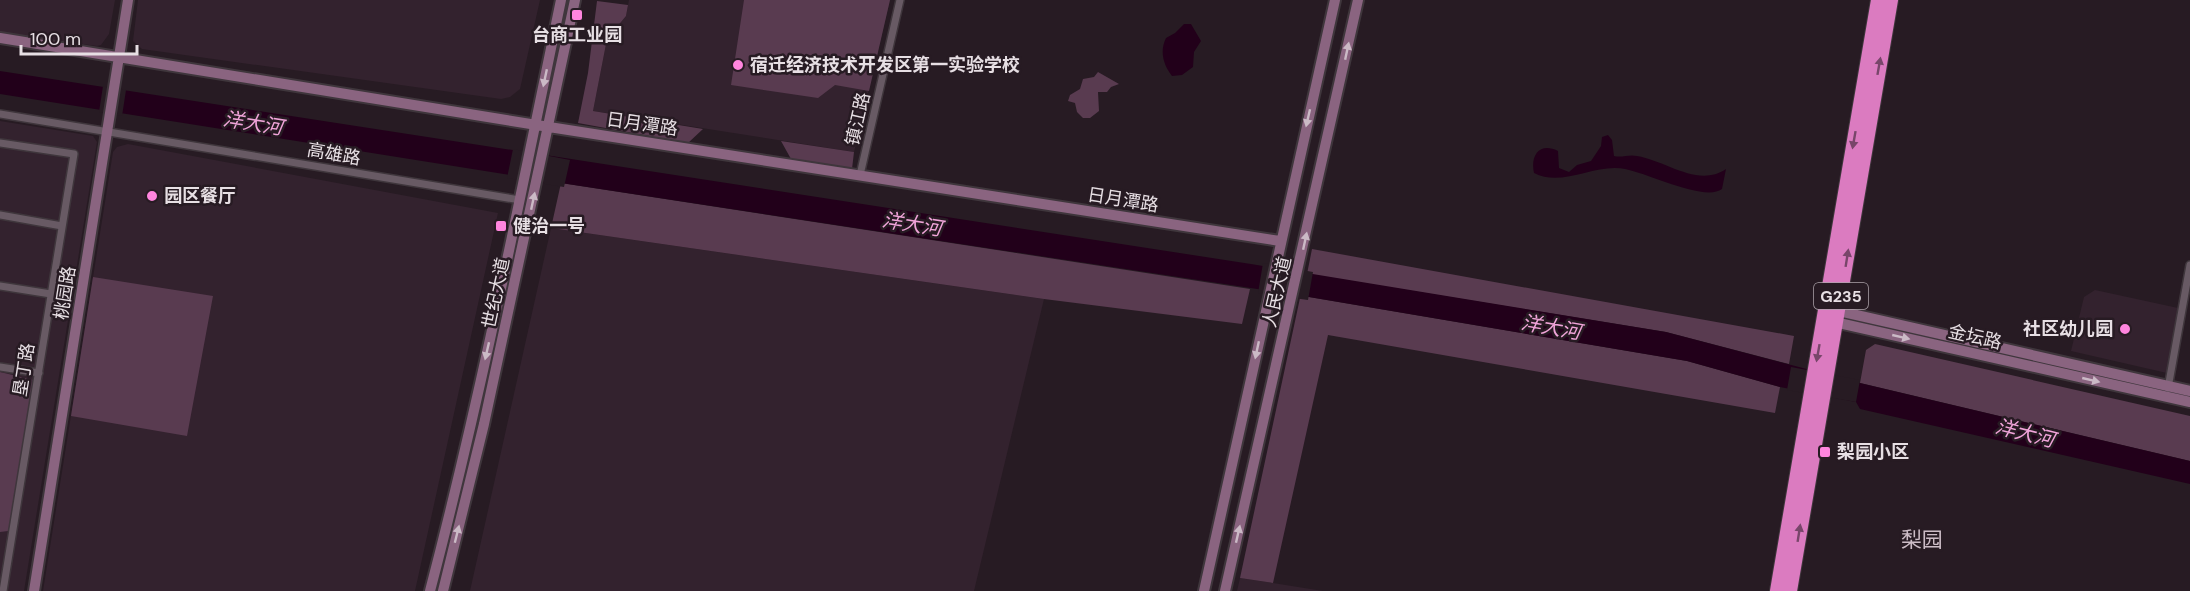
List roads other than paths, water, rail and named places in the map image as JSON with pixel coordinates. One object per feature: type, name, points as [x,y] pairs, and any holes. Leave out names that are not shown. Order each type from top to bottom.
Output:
[{"type":"highway","name":"G235","points":[[1790,591],[1878,0]]},
{"type":"highway","name":"G235","points":[[1778,591],[1891,0]]},
{"type":"street","name":"桃园路","points":[[34,591],[128,0]]},
{"type":"street","name":"世纪大道","points":[[430,591],[454,498],[520,200],[561,0]]},
{"type":"street","name":"世纪大道","points":[[443,591],[484,424],[575,0]]},
{"type":"street","name":"镇江路","points":[[861,175],[900,0]]},
{"type":"street","name":"人民大道","points":[[1204,591],[1335,0]]},
{"type":"street","name":"人民大道","points":[[1226,591],[1358,0]]},
{"type":"street","name":"日月潭路","points":[[0,38],[1280,242]]},
{"type":"street","name":"高雄路","points":[[0,114],[520,200]]},
{"type":"street","name":"垦丁路","points":[[0,143],[74,154],[3,591]]},
{"type":"street","points":[[0,215],[62,226]]},
{"type":"street","points":[[2168,391],[2190,266]]},
{"type":"street","points":[[0,286],[51,294]]},
{"type":"street","name":"金坛路","points":[[1831,315],[2168,391],[2190,391]]},
{"type":"street","points":[[0,367],[39,373]]},
{"type":"street","name":"金坛路","points":[[2168,391],[2190,402]]},
{"type":"water","points":[[1184,24],[1191,24],[1201,41],[1194,52],[1193,67],[1182,75],[1172,76],[1163,58],[1164,43],[1166,38]]},
{"type":"water","name":"洋大河","points":[[0,71],[1251,264],[1666,332],[1860,383],[2190,461],[2190,484],[1860,409],[1856,402],[1780,387],[1687,361],[1309,297],[561,183],[0,94]]},
{"type":"water","points":[[1608,135],[1612,140],[1614,156],[1637,156],[1693,175],[1705,176],[1726,169],[1722,189],[1714,192],[1690,190],[1636,172],[1614,168],[1556,178],[1534,173],[1535,156],[1541,149],[1558,151],[1559,168],[1569,172],[1577,165],[1591,161],[1601,146],[1602,137]]},
{"type":"place","name":"台商工业园","points":[[577,15]]},
{"type":"place","name":"宿迁经济技术开发区第一实验学校","points":[[738,65]]},
{"type":"place","name":"园区餐厅","points":[[152,196]]},
{"type":"place","name":"健治一号","points":[[501,226]]},
{"type":"place","name":"社区幼儿园","points":[[2125,329]]},
{"type":"place","name":"梨园小区","points":[[1825,452]]},
{"type":"district","name":"梨园","points":[[1922,540]]}]
